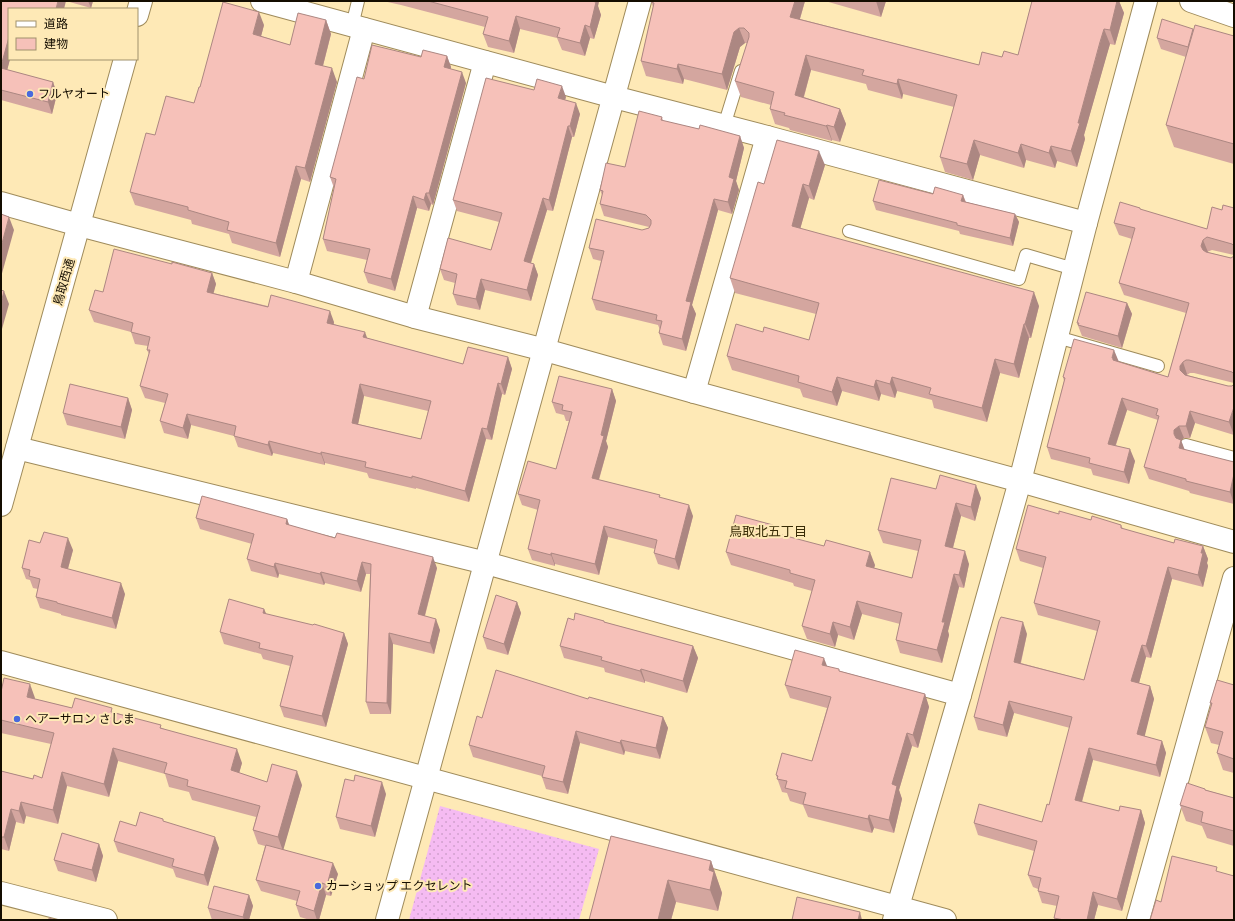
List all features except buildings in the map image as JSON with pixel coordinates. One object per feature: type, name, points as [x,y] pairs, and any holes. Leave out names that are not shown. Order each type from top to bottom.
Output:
[{"type":"street","points":[[138,12],[141,1]]},
{"type":"street","points":[[262,1],[300,6],[358,28],[1086,223]]},
{"type":"street","points":[[387,920],[545,350],[585,218],[614,97],[640,1]]},
{"type":"street","points":[[896,913],[960,695],[1020,481],[1056,337],[1146,1]]},
{"type":"street","points":[[1191,1],[1234,16]]},
{"type":"street","points":[[296,282],[358,28]]},
{"type":"street","name":"鳥取西通","points":[[1,505],[125,60]]},
{"type":"street","points":[[415,317],[485,62]]},
{"type":"street","points":[[694,392],[767,137]]},
{"type":"street","points":[[1,203],[296,282],[415,317],[545,350],[1020,481],[1234,542]]},
{"type":"street","points":[[17,448],[486,563],[960,695]]},
{"type":"street","points":[[1138,920],[1234,578]]},
{"type":"street","points":[[1,662],[427,778],[616,837],[896,913],[946,920]]},
{"type":"street","points":[[1,893],[106,920]]},
{"type":"lane","points":[[358,1],[358,28]]},
{"type":"lane","points":[[724,126],[745,58]]},
{"type":"lane","points":[[849,231],[1019,280],[1026,255],[1074,269]]},
{"type":"lane","points":[[1056,337],[1158,366]]},
{"type":"lane","points":[[1186,445],[1234,458]]},
{"type":"shaded area","points":[[440,806],[599,849],[579,920],[409,920]]},
{"type":"place","name":"フルヤオート","points":[[30,94]]},
{"type":"place","name":"ヘアーサロン さしま","points":[[17,719]]},
{"type":"place","name":"カーショップ エクセレント","points":[[318,886]]},
{"type":"district","name":"鳥取北五丁目","points":[[768,531]]}]
